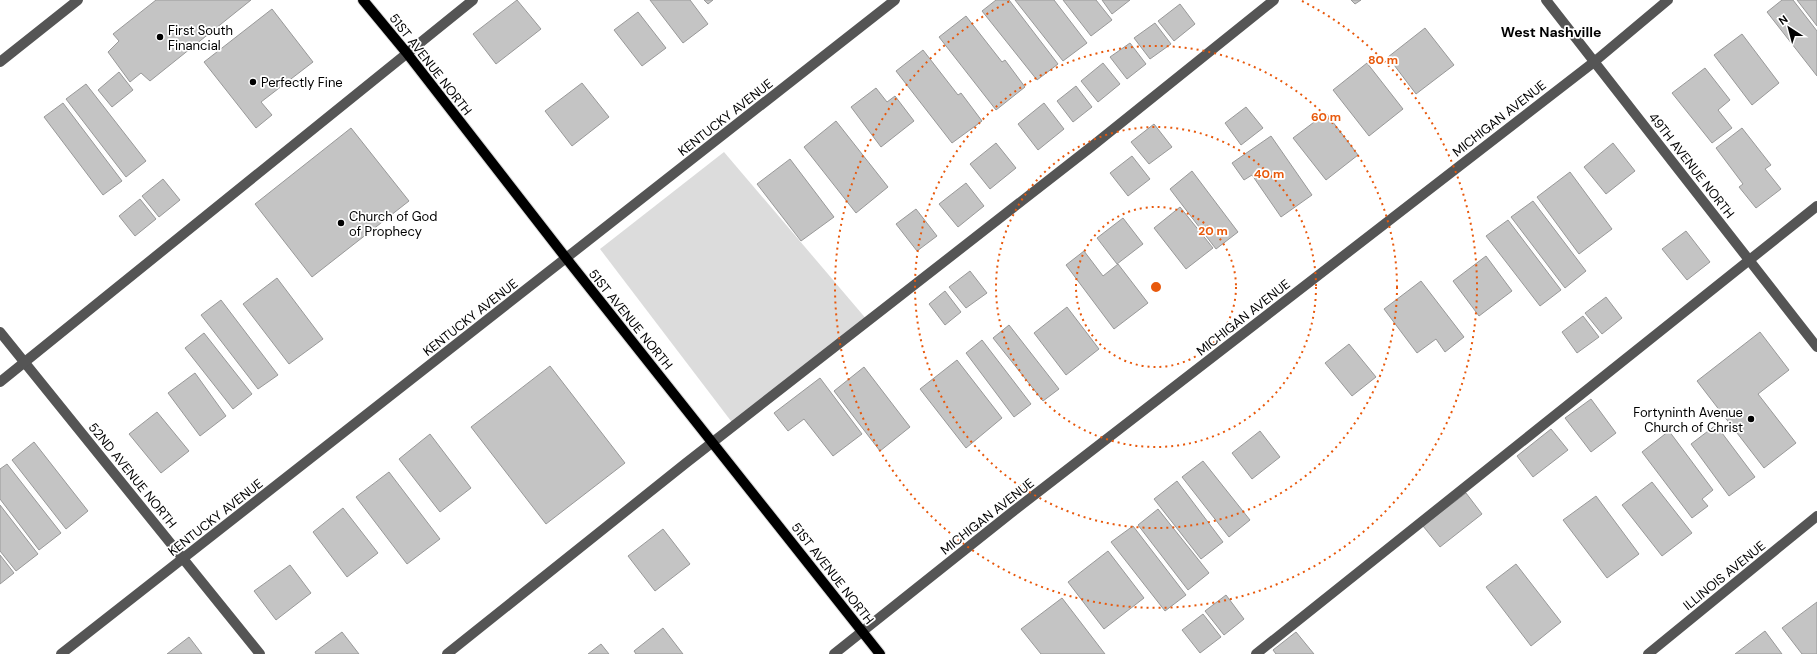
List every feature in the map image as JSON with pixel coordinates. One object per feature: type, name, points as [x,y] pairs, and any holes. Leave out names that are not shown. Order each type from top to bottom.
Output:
[{"type":"main road","name":"51ST AVENUE NORTH","points":[[363,0],[406,52],[566,258],[880,654]]},
{"type":"street","points":[[0,62],[78,0]]},
{"type":"street","points":[[0,382],[406,52],[473,0]]},
{"type":"street","name":"KENTUCKY AVENUE","points":[[61,654],[894,0]]},
{"type":"street","points":[[447,654],[713,442],[1085,152],[1274,0]]},
{"type":"street","name":"49TH AVENUE NORTH","points":[[1546,0],[1750,259],[1817,347]]},
{"type":"street","name":"MICHIGAN AVENUE","points":[[834,654],[1011,513],[1594,62],[1668,0]]},
{"type":"street","points":[[1256,654],[1817,206]]},
{"type":"street","name":"52ND AVENUE NORTH","points":[[0,332],[260,654]]},
{"type":"street","name":"ILLINOIS AVENUE","points":[[1648,654],[1817,516]]},
{"type":"shaded area","points":[[724,152],[868,321],[734,425],[600,249]]},
{"type":"building","name":"First South Financial","points":[[156,0],[251,0],[150,81],[141,73],[130,82],[108,52],[119,41],[113,34]]},
{"type":"building","points":[[517,0],[541,29],[496,64],[473,34]]},
{"type":"building","points":[[650,0],[690,0],[708,24],[683,43]]},
{"type":"building","points":[[704,0],[713,0],[708,4]]},
{"type":"building","points":[[996,0],[1009,0],[1058,64],[1037,80],[982,11]]},
{"type":"building","points":[[1015,0],[1054,0],[1087,43],[1063,61]]},
{"type":"building","points":[[1063,0],[1096,0],[1112,20],[1091,36]]},
{"type":"building","points":[[1102,0],[1130,0],[1112,14]]},
{"type":"building","points":[[1351,0],[1361,0],[1355,4]]},
{"type":"building","points":[[1782,0],[1793,0],[1817,31],[1817,76],[1767,12]]},
{"type":"building","points":[[1797,0],[1817,0],[1817,26]]},
{"type":"building","points":[[1180,4],[1195,24],[1174,41],[1158,21]]},
{"type":"building","name":"Perfectly Fine","points":[[272,9],[313,62],[261,102],[272,115],[256,128],[204,62]]},
{"type":"building","points":[[638,12],[666,48],[642,66],[614,30]]},
{"type":"building","points":[[966,16],[1002,62],[1005,60],[1025,87],[996,110],[939,37]]},
{"type":"building","points":[[1155,23],[1171,44],[1150,59],[1134,38]]},
{"type":"building","points":[[1425,28],[1454,65],[1416,94],[1388,57]]},
{"type":"building","points":[[1742,34],[1779,83],[1752,105],[1714,55]]},
{"type":"building","points":[[1130,43],[1146,64],[1127,79],[1110,57]]},
{"type":"building","points":[[923,50],[958,95],[961,93],[982,121],[952,143],[896,71]]},
{"type":"building","points":[[1103,63],[1120,84],[1098,102],[1081,81]]},
{"type":"building","points":[[1367,63],[1403,109],[1369,136],[1333,90]]},
{"type":"building","points":[[1705,68],[1730,100],[1718,110],[1732,128],[1712,143],[1672,93]]},
{"type":"building","points":[[119,72],[133,90],[112,107],[98,90]]},
{"type":"building","points":[[582,83],[609,117],[572,146],[545,111]]},
{"type":"building","points":[[86,84],[146,161],[126,177],[66,99]]},
{"type":"building","points":[[1076,86],[1092,107],[1073,122],[1057,101]]},
{"type":"building","points":[[876,88],[887,102],[895,96],[914,121],[881,147],[851,107]]},
{"type":"building","points":[[63,103],[122,181],[103,195],[44,117]]},
{"type":"building","points":[[1044,103],[1064,129],[1038,150],[1018,124]]},
{"type":"building","points":[[1246,107],[1263,128],[1241,145],[1225,123]]},
{"type":"building","points":[[1326,113],[1358,155],[1326,180],[1293,138]]},
{"type":"building","points":[[836,121],[888,187],[856,213],[804,147]]},
{"type":"building","points":[[1154,124],[1172,147],[1149,164],[1131,142]]},
{"type":"building","points":[[351,128],[409,201],[312,277],[255,204]]},
{"type":"building","points":[[1742,128],[1771,165],[1765,169],[1781,189],[1756,208],[1739,187],[1743,184],[1716,148]]},
{"type":"building","points":[[1271,136],[1312,195],[1281,217],[1252,175],[1244,180],[1232,163]]},
{"type":"building","points":[[996,143],[1016,168],[990,189],[970,164]]},
{"type":"building","points":[[1613,143],[1635,171],[1606,194],[1584,167]]},
{"type":"building","points":[[1132,156],[1150,179],[1128,196],[1110,173]]},
{"type":"building","points":[[790,159],[834,217],[801,241],[757,184]]},
{"type":"building","points":[[1192,171],[1238,232],[1216,249],[1170,189]]},
{"type":"building","points":[[1570,172],[1612,229],[1579,254],[1537,197]]},
{"type":"building","points":[[163,179],[180,200],[159,217],[142,196]]},
{"type":"building","points":[[966,183],[984,206],[958,227],[939,204]]},
{"type":"building","points":[[140,199],[156,219],[135,236],[119,216]]},
{"type":"building","points":[[1533,201],[1586,271],[1565,288],[1511,217]]},
{"type":"building","points":[[1180,207],[1213,248],[1186,269],[1154,228]]},
{"type":"building","points":[[916,209],[937,236],[917,251],[896,224]]},
{"type":"building","points":[[1123,218],[1143,244],[1117,264],[1097,238]]},
{"type":"building","points":[[1508,220],[1561,290],[1540,306],[1486,236]]},
{"type":"building","points":[[1686,231],[1710,262],[1687,280],[1662,249]]},
{"type":"building","points":[[1084,251],[1103,276],[1118,264],[1148,303],[1114,329],[1066,265]]},
{"type":"building","points":[[1486,256],[1512,291],[1479,316],[1453,281]]},
{"type":"building","points":[[970,271],[987,293],[966,308],[949,287]]},
{"type":"building","points":[[277,278],[323,339],[289,364],[243,304]]},
{"type":"building","points":[[1421,281],[1464,337],[1445,352],[1436,339],[1417,353],[1384,309]]},
{"type":"building","points":[[945,291],[961,312],[945,325],[929,304]]},
{"type":"building","points":[[1606,297],[1622,318],[1602,334],[1585,313]]},
{"type":"building","points":[[221,300],[278,375],[258,389],[201,315]]},
{"type":"building","points":[[1067,307],[1099,349],[1066,375],[1034,333]]},
{"type":"building","points":[[1583,316],[1599,337],[1577,353],[1562,332]]},
{"type":"building","points":[[1009,325],[1059,389],[1043,401],[993,338]]},
{"type":"building","name":"Fortyninth Avenue Church of Christ","points":[[1760,332],[1789,370],[1758,394],[1796,443],[1764,468],[1697,381]]},
{"type":"building","points":[[204,333],[252,394],[233,409],[185,348]]},
{"type":"building","points":[[982,340],[1031,404],[1014,417],[966,353]]},
{"type":"building","points":[[1349,344],[1376,377],[1352,396],[1325,363]]},
{"type":"building","points":[[957,360],[1002,418],[966,448],[920,389]]},
{"type":"building","points":[[550,366],[625,463],[546,524],[471,427]]},
{"type":"building","points":[[864,367],[910,427],[880,451],[834,391]]},
{"type":"building","points":[[195,373],[226,416],[200,436],[168,393]]},
{"type":"building","points":[[820,378],[862,434],[833,456],[804,419],[788,431],[774,413]]},
{"type":"building","points":[[1591,399],[1616,433],[1591,452],[1565,418]]},
{"type":"building","points":[[157,412],[189,451],[161,473],[129,434]]},
{"type":"building","points":[[1716,425],[1755,477],[1729,496],[1691,444]]},
{"type":"building","points":[[1551,429],[1568,450],[1533,477],[1517,456]]},
{"type":"building","points":[[1260,431],[1280,457],[1252,479],[1232,453]]},
{"type":"building","points":[[1669,431],[1713,490],[1702,499],[1708,506],[1692,518],[1642,452]]},
{"type":"building","points":[[430,434],[471,488],[440,512],[399,459]]},
{"type":"building","points":[[34,442],[88,511],[66,529],[12,460]]},
{"type":"building","points":[[1203,461],[1250,520],[1229,537],[1182,477]]},
{"type":"building","points":[[7,464],[61,533],[39,550],[0,499],[0,469]]},
{"type":"building","points":[[389,472],[440,539],[407,564],[356,497]]},
{"type":"building","points":[[1177,481],[1223,542],[1201,559],[1154,499]]},
{"type":"building","points":[[1652,482],[1692,533],[1662,556],[1622,505]]},
{"type":"building","points":[[1466,493],[1482,514],[1440,547],[1423,526]]},
{"type":"building","points":[[1596,496],[1639,554],[1607,578],[1563,520]]},
{"type":"building","points":[[0,505],[38,554],[16,571],[0,551]]},
{"type":"building","points":[[343,508],[378,553],[347,577],[313,532]]},
{"type":"building","points":[[1158,509],[1209,573],[1188,590],[1138,525]]},
{"type":"building","points":[[1133,526],[1186,595],[1165,611],[1111,542]]},
{"type":"building","points":[[663,529],[690,564],[655,591],[628,556]]},
{"type":"building","points":[[1108,551],[1144,598],[1104,629],[1068,582]]},
{"type":"building","points":[[0,555],[14,573],[0,584]]},
{"type":"building","points":[[1516,564],[1561,622],[1531,646],[1486,587]]},
{"type":"building","points":[[290,565],[311,593],[276,620],[254,591]]},
{"type":"building","points":[[1226,595],[1244,619],[1224,635],[1205,611]]},
{"type":"building","points":[[1062,598],[1105,654],[1041,654],[1021,629]]},
{"type":"building","points":[[1817,602],[1817,654],[1802,654],[1782,628]]},
{"type":"building","points":[[1203,614],[1221,637],[1200,653],[1182,630]]},
{"type":"building","points":[[663,628],[683,654],[636,654],[634,651]]},
{"type":"building","points":[[1765,631],[1782,654],[1735,654]]},
{"type":"building","points":[[342,632],[359,654],[316,654],[315,652]]},
{"type":"building","points":[[1296,632],[1314,654],[1276,654],[1273,650]]},
{"type":"building","points":[[189,637],[202,654],[167,654]]},
{"type":"building","points":[[601,644],[609,654],[588,654]]},
{"type":"place","name":"First South Financial","points":[[160,37]]},
{"type":"place","name":"Perfectly Fine","points":[[253,82]]},
{"type":"place","name":"Church of God of Prophecy","points":[[341,223]]},
{"type":"place","name":"Fortyninth Avenue Church of Christ","points":[[1751,419]]},
{"type":"district","name":"West Nashville","points":[[1551,32]]}]
